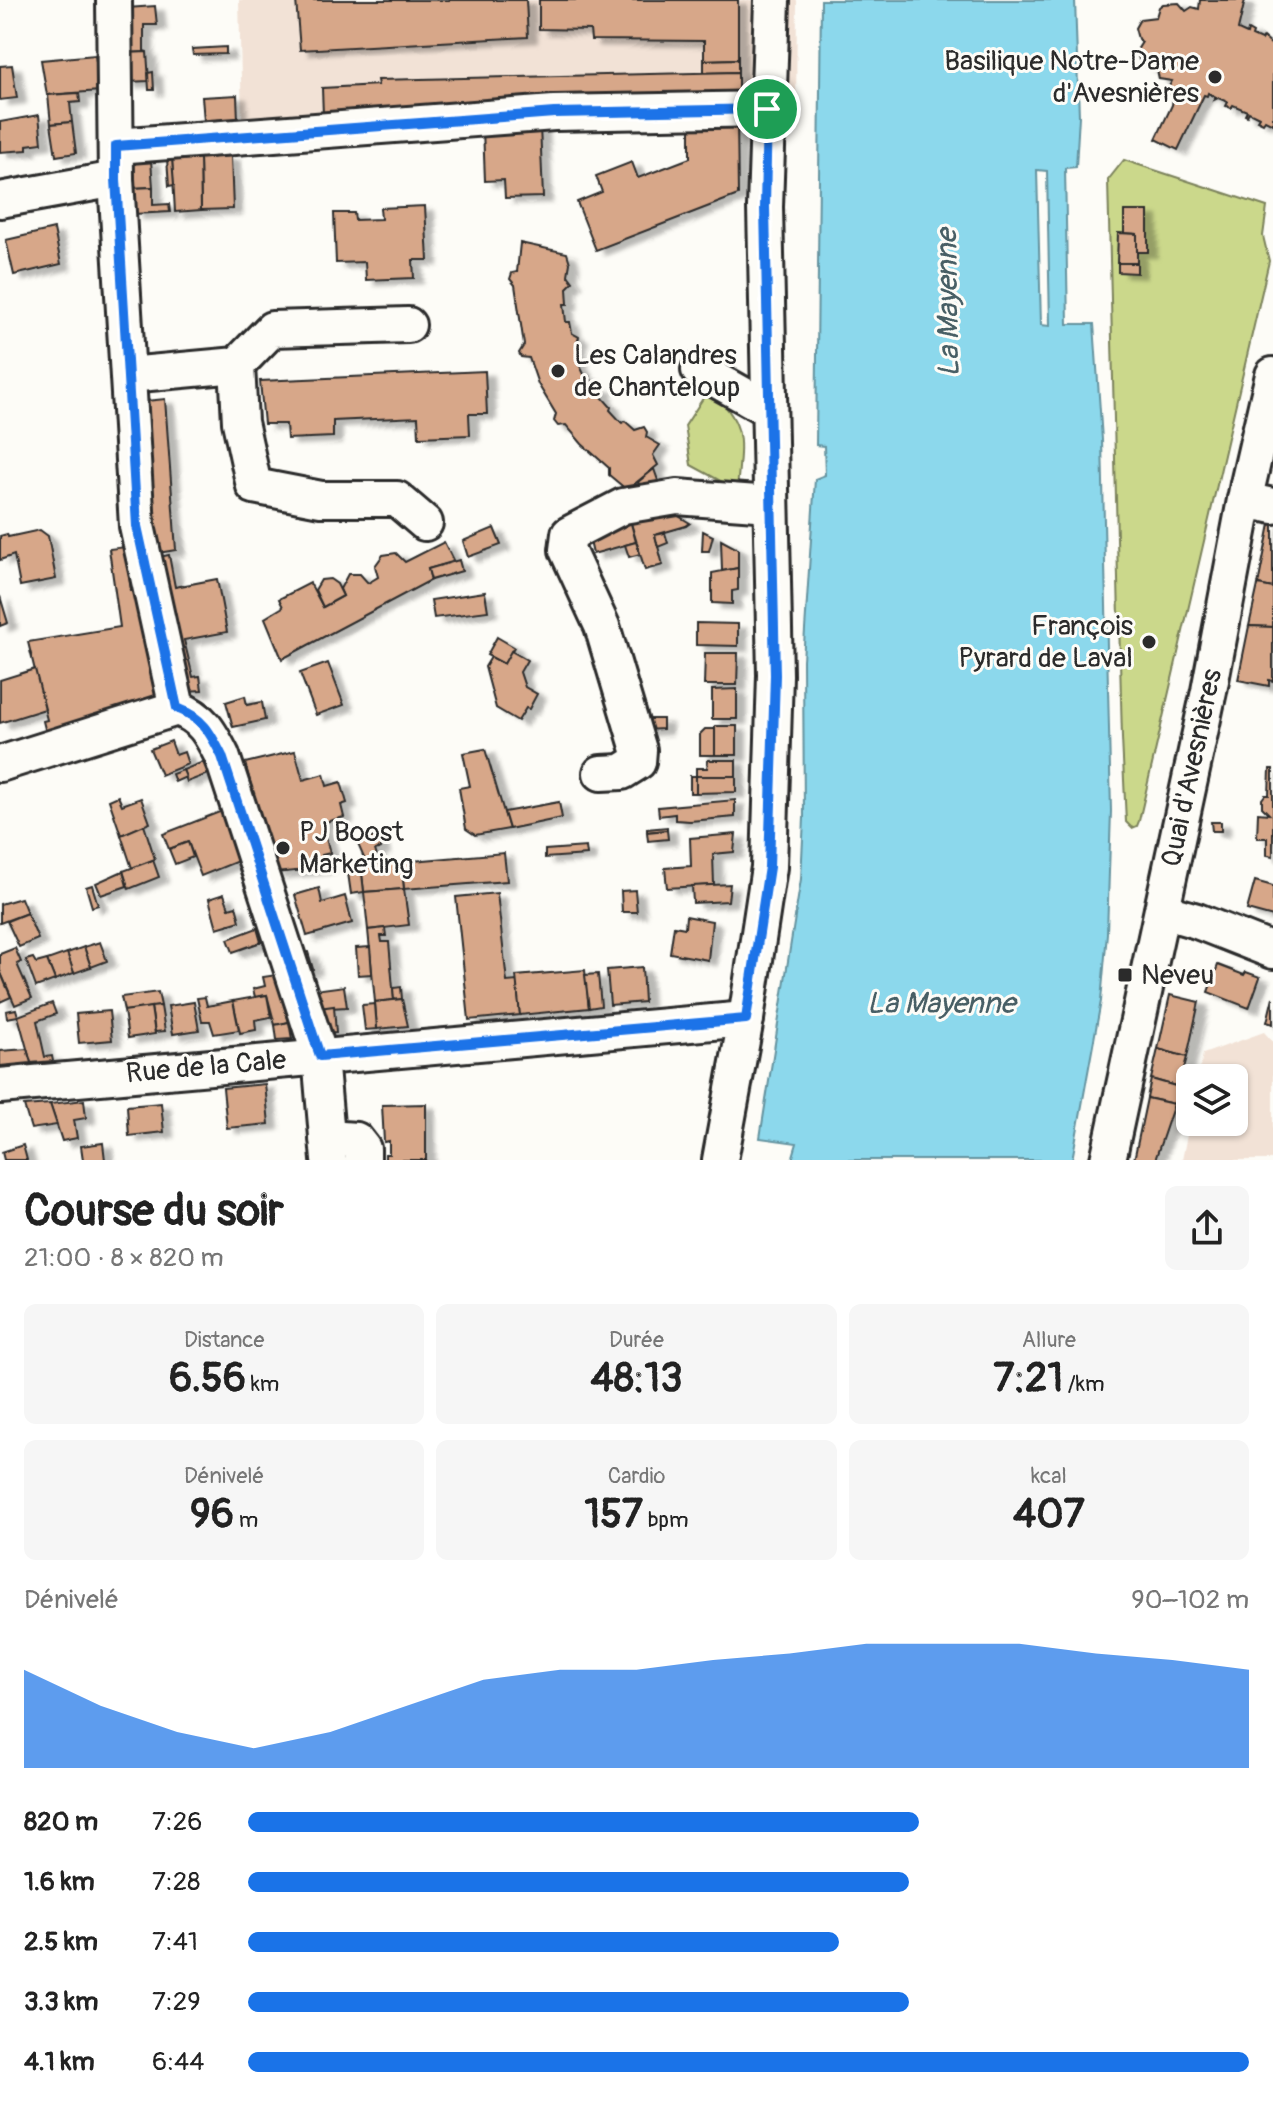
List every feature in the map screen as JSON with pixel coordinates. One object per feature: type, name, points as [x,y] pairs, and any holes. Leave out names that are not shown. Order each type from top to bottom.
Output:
[{"type":"street","points":[[114,0],[116,162],[137,526],[177,708]]},
{"type":"street","points":[[720,1160],[769,867],[775,675],[765,207],[772,0]]},
{"type":"street","points":[[0,200],[116,162],[554,113],[767,109]]},
{"type":"street","points":[[128,375],[237,365],[272,329],[408,325]]},
{"type":"street","points":[[237,365],[240,422],[254,486],[321,499],[397,499],[425,523]]},
{"type":"street","points":[[699,370],[768,409]]},
{"type":"street","name":"Quai d'Avesnières","points":[[1108,1160],[1209,691],[1259,503],[1273,375]]},
{"type":"street","points":[[601,773],[622,772],[638,762],[639,750],[602,626],[567,550],[569,534],[623,506],[677,497],[770,504]]},
{"type":"street","points":[[0,764],[177,708],[194,715],[208,727],[222,756],[320,1056],[328,1149],[356,1140],[363,1149],[363,1160]]},
{"type":"street","points":[[1162,911],[1197,921],[1273,951]]},
{"type":"street","name":"Rue de la Cale","points":[[0,1086],[746,1019]]},
{"type":"shaded area","points":[[239,0],[797,0],[796,116],[242,119]]},
{"type":"shaded area","points":[[1264,1032],[1273,1042],[1273,1160],[1182,1160],[1187,1136],[1248,1136],[1248,1064],[1201,1064],[1203,1054]]},
{"type":"green space","points":[[1124,160],[1267,207],[1263,236],[1269,261],[1139,821],[1132,828],[1126,822],[1122,738],[1108,180]]},
{"type":"green space","points":[[709,389],[730,413],[739,434],[737,490],[691,465],[685,426]]},
{"type":"water","name":"La Mayenne","points":[[821,0],[1075,0],[1079,116],[1076,167],[1065,168],[1068,324],[1094,324],[1102,440],[1111,811],[1107,933],[1101,1001],[1072,1160],[792,1160],[797,1143],[760,1138],[801,879],[804,818],[803,660],[815,479],[825,475],[824,446],[816,445]],"holes":[[[1037,170],[1047,171],[1050,326],[1041,325]]]},
{"type":"building","points":[[296,0],[526,0],[528,37],[300,50]]},
{"type":"building","points":[[539,0],[738,0],[738,59],[704,60],[704,41],[591,40],[590,30],[539,29]]},
{"type":"building","name":"Basilique Notre-Dame d'Avesnières","points":[[1200,0],[1245,0],[1238,30],[1247,34],[1248,30],[1253,33],[1252,36],[1261,40],[1263,37],[1273,46],[1273,124],[1257,120],[1259,117],[1249,112],[1247,116],[1247,111],[1233,105],[1231,108],[1226,106],[1228,102],[1218,98],[1214,100],[1216,97],[1208,93],[1204,95],[1178,150],[1156,139],[1172,105],[1173,98],[1167,90],[1172,81],[1159,79],[1156,65],[1147,66],[1139,60],[1137,50],[1142,42],[1135,28],[1140,19],[1156,17],[1163,4],[1179,3],[1186,11],[1192,7],[1199,9]]},
{"type":"building","points":[[155,6],[157,25],[144,25],[144,51],[147,52],[126,53],[127,8]]},
{"type":"building","points":[[226,47],[226,54],[193,55],[192,49]]},
{"type":"building","points":[[147,52],[149,81],[127,82],[126,53]]},
{"type":"building","points":[[95,55],[100,91],[47,95],[41,60]]},
{"type":"building","points":[[738,59],[738,72],[704,73],[704,60]]},
{"type":"building","points":[[12,65],[17,98],[0,100],[0,66]]},
{"type":"building","points":[[153,72],[154,90],[149,90],[148,73]]},
{"type":"building","points":[[738,72],[738,93],[323,115],[322,88],[378,85],[377,80]]},
{"type":"building","points":[[79,93],[80,102],[70,103],[72,122],[51,124],[48,95]]},
{"type":"building","points":[[237,95],[238,120],[204,121],[202,97]]},
{"type":"building","points":[[39,115],[42,143],[27,145],[27,150],[0,152],[0,122]]},
{"type":"building","points":[[737,115],[738,195],[596,250],[577,202],[602,192],[596,176],[632,162],[638,178],[690,158],[690,116]]},
{"type":"building","points":[[72,122],[76,153],[56,156],[51,124]]},
{"type":"building","points":[[540,125],[543,197],[505,198],[504,180],[485,181],[483,128]]},
{"type":"building","points":[[231,156],[233,209],[201,210],[200,158]]},
{"type":"building","points":[[200,158],[201,210],[175,212],[172,159]]},
{"type":"building","points":[[167,159],[172,159],[174,185],[169,186]]},
{"type":"building","points":[[151,160],[153,187],[133,188],[131,161]]},
{"type":"building","points":[[153,187],[153,205],[169,204],[170,212],[134,214],[133,188]]},
{"type":"building","points":[[425,206],[428,260],[413,260],[414,278],[366,280],[365,262],[336,263],[334,213],[354,213],[355,220],[381,219],[380,208]]},
{"type":"building","points":[[1124,211],[1148,211],[1148,252],[1137,252],[1137,234],[1124,233]]},
{"type":"building","points":[[54,229],[61,264],[14,275],[6,240]]},
{"type":"building","points":[[1118,233],[1137,234],[1137,263],[1117,263]]},
{"type":"building","name":"Les Calandres de Chanteloup","points":[[520,243],[567,253],[570,263],[568,275],[573,282],[567,288],[568,304],[564,304],[566,322],[570,322],[572,333],[579,337],[576,346],[580,358],[577,360],[595,387],[603,388],[602,397],[622,423],[625,421],[635,430],[644,427],[646,437],[660,445],[653,455],[658,465],[627,490],[609,475],[609,468],[566,425],[558,426],[554,421],[556,414],[538,384],[529,358],[521,357],[519,353],[524,345],[515,285],[510,279],[512,273],[517,272]]},
{"type":"building","points":[[1118,263],[1137,263],[1137,273],[1118,272]]},
{"type":"building","points":[[485,371],[487,414],[469,414],[470,435],[419,437],[418,417],[333,421],[333,437],[287,439],[286,424],[264,424],[260,381]]},
{"type":"building","points":[[165,399],[176,550],[158,553],[146,401]]},
{"type":"building","points":[[654,469],[661,489],[644,495],[638,482]]},
{"type":"building","points":[[670,511],[690,523],[655,535],[663,565],[645,570],[630,520]]},
{"type":"building","points":[[1273,519],[1273,588],[1258,585]]},
{"type":"building","points":[[630,520],[636,542],[593,554],[589,537]]},
{"type":"building","points":[[494,528],[501,545],[468,557],[463,541]]},
{"type":"building","points":[[40,530],[48,536],[56,579],[20,586],[14,555],[0,560],[0,536]]},
{"type":"building","points":[[703,531],[713,536],[709,551],[702,551]]},
{"type":"building","points":[[665,533],[668,543],[658,547],[655,535]]},
{"type":"building","points":[[721,540],[738,549],[738,568],[722,571]]},
{"type":"building","points":[[444,542],[454,562],[428,569],[431,580],[282,659],[265,618],[283,607],[279,599],[310,583],[323,607],[343,596],[340,589],[348,574],[360,574],[368,583],[378,577],[375,566],[383,555],[396,553],[405,562]]},
{"type":"building","points":[[636,542],[640,554],[629,557],[625,545]]},
{"type":"building","points":[[125,547],[131,591],[134,591],[158,693],[152,704],[47,737],[43,721],[47,720],[28,642],[120,627],[109,549]]},
{"type":"building","points":[[169,555],[175,587],[217,579],[227,632],[184,640],[193,677],[200,676],[202,690],[186,691],[158,557]]},
{"type":"building","points":[[459,560],[462,571],[431,580],[428,569]]},
{"type":"building","points":[[738,568],[738,590],[732,591],[732,604],[712,603],[712,573]]},
{"type":"building","points":[[330,579],[337,584],[343,596],[323,607],[315,590],[321,580]]},
{"type":"building","points":[[1258,585],[1273,588],[1273,627],[1249,626]]},
{"type":"building","points":[[485,592],[488,611],[434,618],[431,600]]},
{"type":"building","points":[[0,596],[8,623],[0,626]]},
{"type":"building","points":[[696,623],[738,624],[738,646],[696,645]]},
{"type":"building","points":[[1249,626],[1273,627],[1273,681],[1269,680],[1269,686],[1238,680]]},
{"type":"building","points":[[497,637],[514,647],[504,664],[487,655]]},
{"type":"building","points":[[511,651],[527,660],[520,672],[525,687],[537,694],[518,721],[496,708],[485,667],[491,657],[504,664]]},
{"type":"building","points":[[705,653],[738,653],[737,685],[704,685]]},
{"type":"building","points":[[328,663],[344,705],[316,715],[300,673]]},
{"type":"building","points":[[35,669],[45,709],[0,723],[0,680]]},
{"type":"building","points":[[737,689],[737,719],[712,719],[712,690]]},
{"type":"building","points":[[245,696],[247,705],[262,702],[265,720],[233,727],[226,702]]},
{"type":"building","points":[[645,719],[663,719],[663,729],[645,730]]},
{"type":"building","points":[[715,726],[737,726],[737,755],[715,755]]},
{"type":"building","points":[[705,729],[715,729],[715,755],[700,755],[700,734]]},
{"type":"building","points":[[171,741],[176,755],[184,752],[188,764],[161,775],[150,749]]},
{"type":"building","points":[[485,749],[509,829],[475,835],[466,829],[459,788],[470,786],[463,753]]},
{"type":"building","points":[[295,751],[303,780],[324,774],[327,786],[341,782],[347,803],[341,805],[344,817],[322,823],[330,853],[322,855],[326,868],[275,873],[245,763]]},
{"type":"building","points":[[708,760],[736,760],[736,776],[696,776],[696,768],[707,768]]},
{"type":"building","points":[[203,762],[208,774],[187,782],[183,770]]},
{"type":"building","points":[[1270,769],[1273,769],[1273,856],[1267,855],[1267,838],[1257,838],[1258,813],[1269,814],[1262,807],[1262,799],[1269,795]]},
{"type":"building","points":[[183,770],[186,777],[175,782],[172,774]]},
{"type":"building","points":[[690,776],[696,776],[696,793],[690,793]]},
{"type":"building","points":[[696,776],[736,776],[736,792],[696,793]]},
{"type":"building","points":[[118,796],[122,805],[141,798],[150,823],[121,835],[109,800]]},
{"type":"building","points":[[735,800],[735,817],[690,821],[675,820],[675,814],[659,816],[658,807]]},
{"type":"building","points":[[559,802],[562,818],[509,829],[504,812]]},
{"type":"building","points":[[222,811],[238,861],[201,876],[188,842],[169,849],[163,834]]},
{"type":"building","points":[[1211,822],[1221,822],[1221,831],[1212,831]]},
{"type":"building","points":[[144,825],[155,859],[132,868],[121,835]]},
{"type":"building","points":[[667,827],[667,830],[647,832],[647,829]]},
{"type":"building","points":[[667,830],[668,839],[648,841],[647,832]]},
{"type":"building","points":[[736,834],[734,852],[713,854],[714,885],[667,888],[665,868],[691,866],[690,838]]},
{"type":"building","points":[[378,836],[381,848],[375,850],[379,863],[367,865],[357,842]]},
{"type":"building","points":[[188,842],[193,857],[175,864],[169,849]]},
{"type":"building","points":[[586,847],[587,855],[545,858],[545,850]]},
{"type":"building","points":[[504,853],[507,881],[404,889],[401,862]]},
{"type":"building","points":[[153,860],[159,877],[129,889],[123,871]]},
{"type":"building","points":[[401,862],[404,889],[364,892],[361,865]]},
{"type":"building","points":[[361,865],[364,892],[351,894],[347,866]]},
{"type":"building","points":[[123,871],[127,886],[101,895],[96,883]]},
{"type":"building","points":[[1255,881],[1273,886],[1273,917],[1247,910]]},
{"type":"building","points":[[730,884],[728,901],[693,903],[692,886]]},
{"type":"building","points":[[92,885],[98,905],[92,907],[86,887]]},
{"type":"building","points":[[319,888],[322,903],[345,896],[352,923],[307,936],[295,895]]},
{"type":"building","points":[[404,889],[409,925],[368,930],[364,892]]},
{"type":"building","points":[[635,890],[637,912],[622,912],[621,891]]},
{"type":"building","points":[[497,893],[507,982],[517,981],[520,1015],[469,1020],[456,897]]},
{"type":"building","points":[[224,894],[229,908],[236,906],[240,921],[217,928],[209,899]]},
{"type":"building","points":[[21,898],[27,913],[0,923],[0,904]]},
{"type":"building","points":[[27,913],[38,939],[19,947],[7,921]]},
{"type":"building","points":[[686,916],[712,921],[708,960],[670,953],[674,926],[685,928]]},
{"type":"building","points":[[257,928],[261,942],[233,952],[228,939]]},
{"type":"building","points":[[385,928],[386,936],[381,936],[382,942],[389,942],[394,1000],[375,1002],[368,930]]},
{"type":"building","points":[[100,942],[107,961],[91,967],[84,947]]},
{"type":"building","points":[[84,947],[91,967],[74,973],[67,953]]},
{"type":"building","points":[[370,947],[372,974],[358,975],[356,948]]},
{"type":"building","points":[[15,948],[21,962],[17,964],[32,998],[15,1005],[0,971],[0,954]]},
{"type":"building","points":[[308,952],[313,969],[303,971],[298,953]]},
{"type":"building","points":[[67,953],[74,973],[55,980],[47,960]]},
{"type":"building","points":[[33,958],[36,963],[47,960],[55,980],[36,987],[26,960]]},
{"type":"building","points":[[1218,965],[1244,975],[1246,972],[1260,977],[1249,1008],[1208,992]]},
{"type":"building","points":[[642,967],[644,1002],[610,1005],[607,970]]},
{"type":"building","points":[[585,970],[589,1008],[520,1015],[516,976]]},
{"type":"building","points":[[0,971],[11,997],[0,1002]]},
{"type":"building","points":[[598,974],[601,1006],[589,1008],[585,975]]},
{"type":"building","points":[[276,975],[289,1022],[275,1025],[267,995],[255,997],[253,989],[265,986],[263,977]]},
{"type":"building","points":[[344,986],[347,1007],[311,1009],[307,991]]},
{"type":"building","points":[[401,987],[402,999],[394,1000],[393,988]]},
{"type":"building","points":[[158,992],[161,1006],[124,1011],[121,997]]},
{"type":"building","points":[[267,995],[271,1017],[255,1020],[256,1030],[240,1033],[233,1001]]},
{"type":"building","points":[[1170,995],[1199,1002],[1187,1057],[1158,1049]]},
{"type":"building","points":[[205,997],[207,1006],[233,1001],[239,1030],[214,1034],[210,1021],[202,1021],[197,998]]},
{"type":"building","points":[[1273,997],[1273,1024],[1267,1022]]},
{"type":"building","points":[[402,999],[408,1026],[377,1029],[375,1002]]},
{"type":"building","points":[[194,1002],[199,1030],[173,1034],[168,1006]]},
{"type":"building","points":[[52,1003],[56,1014],[37,1021],[45,1057],[52,1056],[53,1061],[31,1063],[18,1016]]},
{"type":"building","points":[[375,1004],[377,1029],[365,1030],[362,1005]]},
{"type":"building","points":[[161,1006],[165,1031],[155,1032],[151,1007]]},
{"type":"building","points":[[334,1006],[336,1033],[313,1035],[311,1009]]},
{"type":"building","points":[[151,1007],[155,1034],[128,1038],[124,1011]]},
{"type":"building","points":[[16,1009],[18,1016],[7,1018],[6,1011]]},
{"type":"building","points":[[109,1011],[112,1040],[79,1043],[76,1014]]},
{"type":"building","points":[[289,1022],[292,1039],[277,1040],[275,1025]]},
{"type":"building","points":[[27,1049],[31,1063],[0,1066],[0,1051]]},
{"type":"building","points":[[1158,1049],[1187,1057],[1185,1064],[1176,1064],[1176,1086],[1151,1079]]},
{"type":"building","points":[[1151,1079],[1176,1086],[1174,1104],[1147,1098]]},
{"type":"building","points":[[265,1084],[269,1124],[227,1128],[223,1088]]},
{"type":"building","points":[[1147,1098],[1174,1104],[1155,1160],[1134,1160]]},
{"type":"building","points":[[84,1100],[86,1118],[74,1120],[77,1138],[62,1141],[50,1104]]},
{"type":"building","points":[[161,1103],[164,1132],[129,1136],[127,1106]]},
{"type":"building","points":[[50,1104],[57,1125],[31,1129],[24,1106]]},
{"type":"building","points":[[426,1104],[426,1160],[385,1160],[385,1154],[389,1154],[389,1141],[384,1142],[382,1105]]},
{"type":"building","points":[[103,1143],[105,1160],[83,1160],[81,1146]]},
{"type":"building","points":[[23,1145],[27,1160],[4,1160],[2,1152]]},
{"type":"place","name":"Basilique Notre-Dame d'Avesnières","points":[[1215,77]]},
{"type":"place","name":"Les Calandres de Chanteloup","points":[[558,371]]},
{"type":"place","name":"François Pyrard de Laval","points":[[1149,642]]},
{"type":"place","name":"PJ Boost Marketing","points":[[283,848]]},
{"type":"place","name":"Neveu","points":[[1125,975]]},
{"type":"route","points":[[767,109],[765,207],[775,675],[769,867],[746,1019],[320,1056],[222,756],[208,727],[194,715],[177,708],[137,526],[116,146],[554,113],[767,109]]}]
